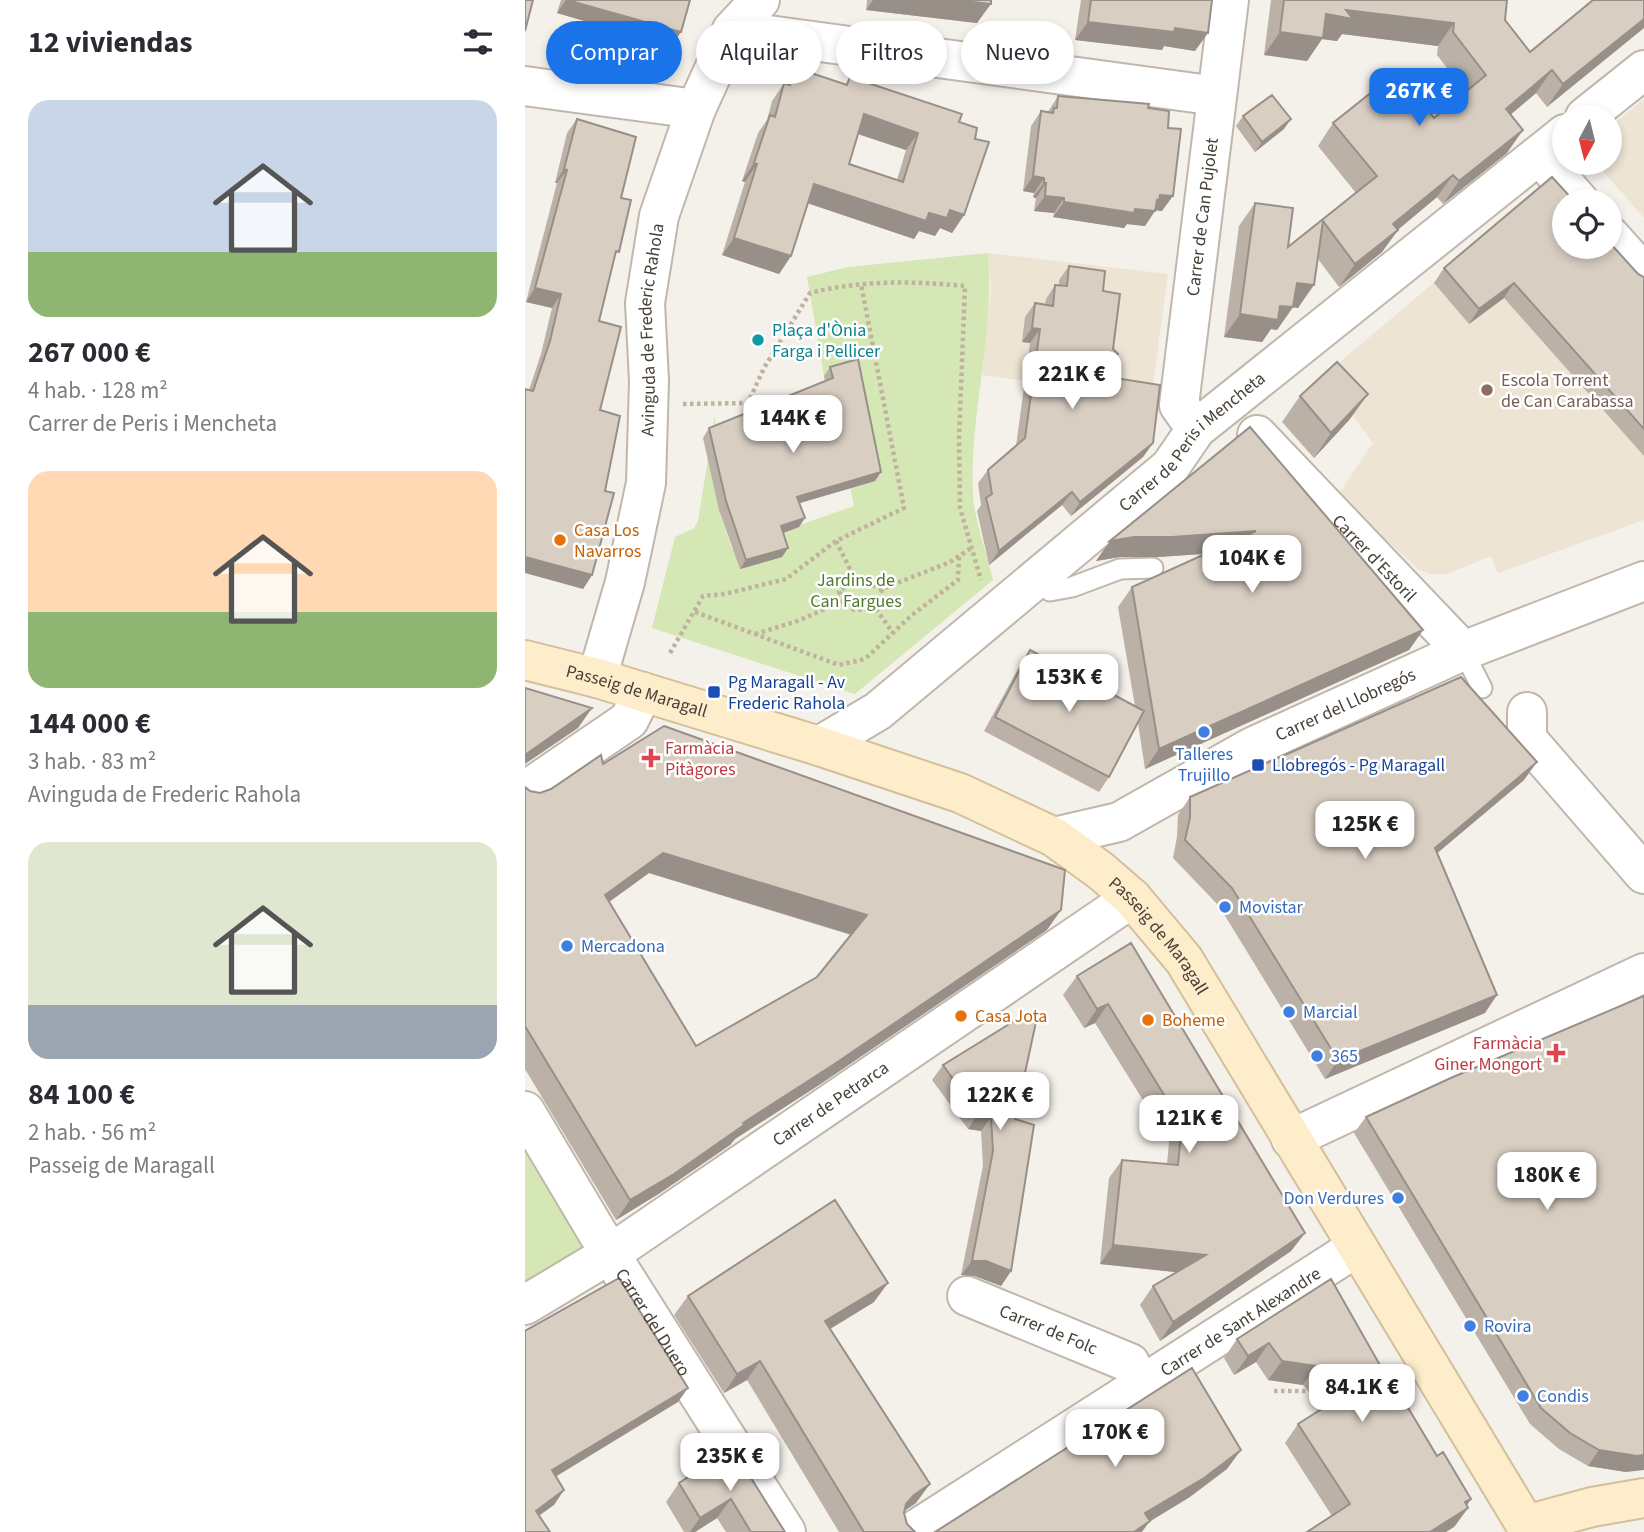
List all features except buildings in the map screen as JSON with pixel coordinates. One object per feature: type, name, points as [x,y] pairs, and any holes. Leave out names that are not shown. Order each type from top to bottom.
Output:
[{"type":"street","name":"Avinguda de Frederic Rahola","points":[[740,21],[759,0]]},
{"type":"street","name":"Carrer de Can Pujolet","points":[[1196,429],[1179,405],[1229,0]]},
{"type":"street","points":[[822,42],[1217,96]]},
{"type":"street","points":[[1600,105],[1644,70]]},
{"type":"street","name":"Avinguda de Frederic Rahola","points":[[597,678],[625,582],[646,483],[649,381],[645,303],[659,216],[707,84]]},
{"type":"street","points":[[525,86],[696,109]]},
{"type":"street","name":"Carrer de Peris i Mencheta","points":[[820,746],[878,711],[1170,467],[1196,429],[1552,144]]},
{"type":"street","points":[[1622,249],[1644,274]]},
{"type":"street","name":"Carrer d'Estoril","points":[[1257,435],[1463,651]]},
{"type":"street","name":"Carrer del Llobregós","points":[[1054,837],[1119,822],[1252,747],[1463,651],[1644,581]]},
{"type":"street","name":"Passeig de Maragall","points":[[525,660],[597,678],[820,746],[960,793],[1054,837],[1101,871],[1132,898],[1184,960],[1528,1529]]},
{"type":"street","points":[[525,791],[629,720],[643,692]]},
{"type":"street","points":[[1527,712],[1527,739],[1644,874]]},
{"type":"street","name":"Carrer de Petrarca","points":[[525,1305],[610,1254],[1132,898]]},
{"type":"street","points":[[1291,1139],[1644,973]]},
{"type":"street","name":"Carrer del Duero","points":[[525,1111],[610,1254],[786,1532]]},
{"type":"street","name":"Carrer de Sant Alexandre","points":[[912,1532],[1357,1247]]},
{"type":"street","name":"Carrer de Folc","points":[[967,1296],[1131,1363]]},
{"type":"street","points":[[1528,1529],[1592,1507],[1644,1498]]},
{"type":"lane","points":[[1037,576],[1050,591],[1072,587],[1121,569],[1153,568]]},
{"type":"lane","name":"Carrer d'Estoril","points":[[1463,651],[1482,688]]},
{"type":"path","points":[[680,404],[748,402],[764,368],[810,293],[836,286],[915,281],[965,286],[959,438],[960,508],[973,547],[978,574]]},
{"type":"path","points":[[670,653],[703,596],[725,594],[786,579],[837,541],[904,508],[861,284]]},
{"type":"path","points":[[837,541],[855,579],[882,589],[950,562],[973,547]]},
{"type":"path","points":[[695,612],[839,665],[865,659],[912,615],[958,580],[959,556]]},
{"type":"path","points":[[855,579],[839,592],[854,610],[876,609]]},
{"type":"path","points":[[876,609],[882,589]]},
{"type":"path","points":[[755,634],[795,622],[846,600]]},
{"type":"path","points":[[876,609],[893,633]]},
{"type":"path","points":[[1274,1391],[1316,1390]]},
{"type":"shaded area","points":[[1644,99],[1644,218],[1622,193],[1622,189],[1619,189],[1606,175],[1622,175],[1622,117]]},
{"type":"shaded area","name":"Escola Torrent de Can Carabassa","points":[[1544,189],[1552,211],[1552,259],[1583,259],[1644,301],[1644,520],[1498,573],[1491,556],[1447,574],[1431,574],[1419,570],[1338,495],[1373,443],[1320,379]]},
{"type":"shaded area","points":[[988,253],[1168,274],[1151,399],[982,375],[991,288]]},
{"type":"green space","name":"Jardins de Can Fargues","points":[[988,253],[988,314],[975,435],[973,496],[993,580],[855,694],[652,628],[675,537],[694,528],[698,521],[715,415],[720,513],[732,549],[854,506],[828,375],[824,376],[807,277],[848,267]]},
{"type":"green space","points":[[525,1128],[593,1252],[525,1290]]},
{"type":"place","name":"Plaça d'Ònia Farga i Pellicer","points":[[758,340]]},
{"type":"place","name":"Escola Torrent de Can Carabassa","points":[[1487,390]]},
{"type":"place","name":"Casa Los Navarros","points":[[560,540]]},
{"type":"place","name":"Pg Maragall - Av Frederic Rahola","points":[[714,692]]},
{"type":"place","name":"Talleres Trujillo","points":[[1204,732]]},
{"type":"place","name":"Farmàcia Pitàgores","points":[[651,758]]},
{"type":"place","name":"Llobregós - Pg Maragall","points":[[1258,765]]},
{"type":"place","name":"Movistar","points":[[1225,907]]},
{"type":"place","name":"Mercadona","points":[[567,946]]},
{"type":"place","name":"Marcial","points":[[1289,1012]]},
{"type":"place","name":"Casa Jota","points":[[961,1016]]},
{"type":"place","name":"Boheme","points":[[1148,1020]]},
{"type":"place","name":"Farmàcia Giner Mongort","points":[[1556,1053]]},
{"type":"place","name":"365","points":[[1317,1056]]},
{"type":"place","name":"Don Verdures","points":[[1398,1198]]},
{"type":"place","name":"Rovira","points":[[1470,1326]]},
{"type":"place","name":"Condis","points":[[1523,1396]]}]
